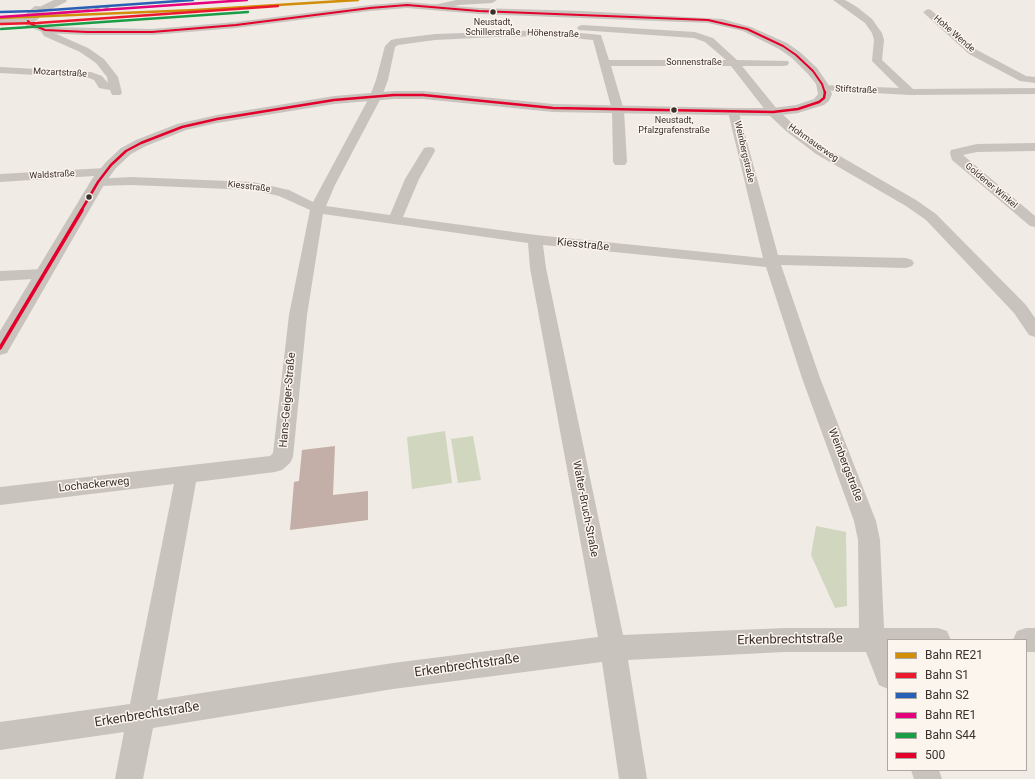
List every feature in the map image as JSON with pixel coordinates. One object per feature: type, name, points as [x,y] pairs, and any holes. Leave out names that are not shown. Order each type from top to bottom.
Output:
[{"type":"street","points":[[0,22],[32,17],[62,0]]},
{"type":"street","points":[[437,7],[459,2],[492,0]]},
{"type":"street","points":[[838,0],[862,15],[874,27],[879,40],[876,59],[878,64],[910,92]]},
{"type":"street","points":[[0,348],[102,177],[116,159],[126,151],[151,138],[182,127],[334,100],[376,96],[423,95],[534,107],[734,112],[790,111],[811,106],[824,98],[824,88],[818,77],[792,52],[762,36],[722,22],[663,17],[479,11],[437,7],[393,6],[236,26],[159,32],[108,33],[45,30],[31,24],[32,17]]},
{"type":"street","name":"Hohe Wende","points":[[928,12],[966,47],[1024,79],[1035,80]]},
{"type":"street","name":"Hohmauerweg","points":[[563,26],[701,36],[709,40],[734,63],[773,112],[790,128],[821,151],[911,203],[931,217],[1020,309],[1035,331]]},
{"type":"street","points":[[45,30],[48,34],[94,55],[107,68],[115,87],[114,100]]},
{"type":"street","name":"Höhenstraße","points":[[376,96],[382,80],[390,46],[395,42],[460,35],[518,33],[565,34],[597,37],[618,110],[620,162]]},
{"type":"street","name":"Sonnenstraße","points":[[604,63],[784,63]]},
{"type":"street","name":"Mozartstraße","points":[[0,70],[91,75],[98,78],[103,86],[115,87]]},
{"type":"street","name":"Stiftstraße","points":[[824,88],[840,94],[867,95],[910,92]]},
{"type":"street","name":"Stiftstraße","points":[[824,88],[910,92],[1035,91]]},
{"type":"street","name":"Stiftstraße","points":[[811,106],[867,95]]},
{"type":"street","name":"Hans-Geiger-Straße","points":[[187,474],[275,464],[283,457],[298,315],[317,209],[376,96]]},
{"type":"street","name":"Weinbergstraße","points":[[734,112],[772,262],[812,378],[865,521],[869,540],[869,598],[873,639],[887,674]]},
{"type":"street","name":"Goldener Winkel","points":[[1035,147],[977,148],[956,153],[956,157],[1035,223]]},
{"type":"street","points":[[395,220],[412,179],[429,151]]},
{"type":"street","name":"Waldstraße","points":[[0,178],[102,177]]},
{"type":"street","name":"Kiesstraße","points":[[102,177],[173,183],[253,186],[284,193],[317,209],[468,232],[740,261],[772,262]]},
{"type":"street","name":"Walter-Bruch-Straße","points":[[536,240],[538,268],[613,648],[633,779]]},
{"type":"street","points":[[772,262],[906,263]]},
{"type":"street","points":[[0,276],[44,274]]},
{"type":"street","points":[[129,779],[187,474]]},
{"type":"street","name":"Lochackerweg","points":[[0,496],[187,474]]},
{"type":"street","name":"Erkenbrechtstraße","points":[[0,736],[142,716],[393,676],[613,648],[776,640],[887,639]]},
{"type":"green space","points":[[445,431],[452,483],[412,489],[407,437]]},
{"type":"green space","points":[[473,436],[481,480],[458,483],[451,439]]},
{"type":"green space","points":[[816,526],[846,532],[847,606],[835,608],[811,555]]},
{"type":"building","points":[[335,446],[333,495],[368,491],[368,520],[290,530],[294,482],[299,481],[302,450]]},
{"type":"railway","points":[[30,16],[108,8]]},
{"type":"rail line","name":"S2","points":[[0,12],[37,11],[193,0]]},
{"type":"rail line","name":"RE1","points":[[0,17],[247,0]]},
{"type":"rail line","name":"RE21","points":[[0,18],[196,10],[358,0]]},
{"type":"rail line","name":"S1","points":[[0,24],[37,23],[278,6]]},
{"type":"rail line","name":"S44","points":[[1,29],[248,12]]},
{"type":"transit line","name":"500","points":[[0,348],[98,182],[111,165],[126,151],[141,143],[182,127],[217,119],[334,100],[394,95],[423,95],[553,108],[773,112],[798,109],[819,102],[824,98],[825,94],[822,84],[813,71],[796,55],[783,46],[747,29],[708,20],[479,11],[407,5],[370,8],[236,25],[152,32],[87,32],[45,30],[31,24],[28,21]]},
{"type":"place","name":"Neustadt, Schillerstraße","points":[[493,12]]},
{"type":"place","name":"Neustadt, Pfalzgrafenstraße","points":[[674,110]]}]
